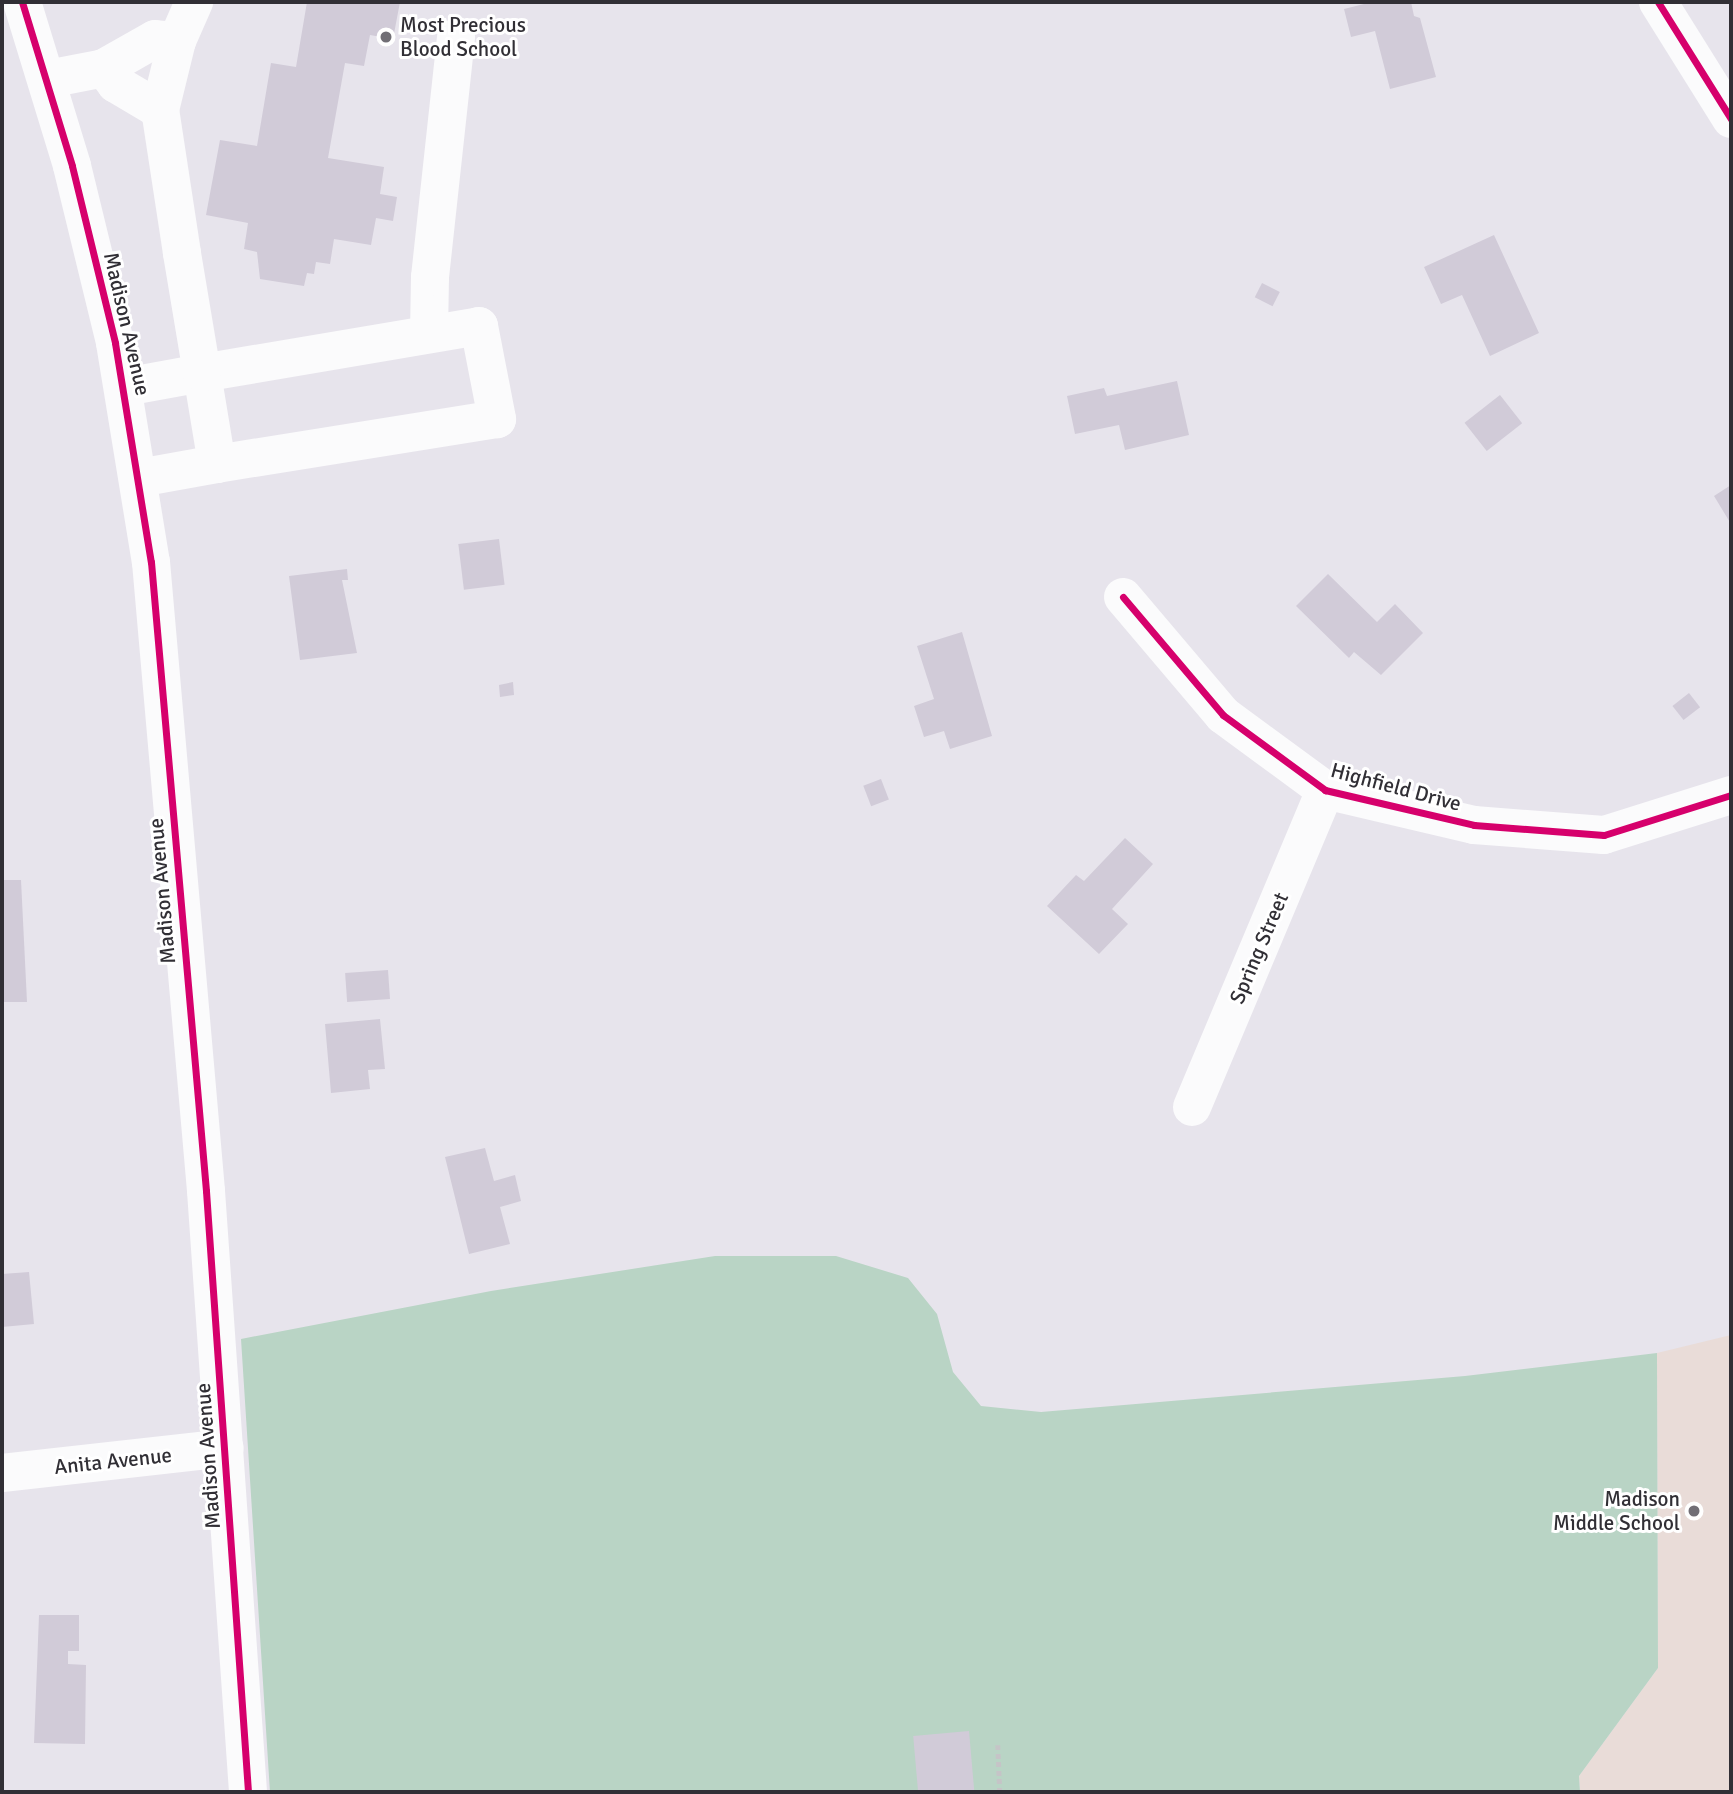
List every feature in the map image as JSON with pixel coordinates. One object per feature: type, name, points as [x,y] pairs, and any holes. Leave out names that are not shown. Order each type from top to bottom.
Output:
[{"type":"street","name":"Madison Avenue","points":[[22,2],[48,79],[125,387],[150,562],[193,1028],[248,1792]]},
{"type":"street","points":[[194,2],[177,41],[160,110],[217,464]]},
{"type":"street","points":[[1658,2],[1731,119]]},
{"type":"street","points":[[429,334],[430,276],[456,37]]},
{"type":"street","points":[[48,79],[104,68],[155,39],[177,41]]},
{"type":"street","points":[[104,68],[116,84],[160,110]]},
{"type":"street","points":[[125,387],[479,326],[497,419],[139,478]]},
{"type":"street","name":"Highfield Drive","points":[[1123,597],[1223,715],[1325,790],[1474,825],[1604,835],[1731,795]]},
{"type":"street","name":"Spring Street","points":[[1192,1107],[1325,790]]},
{"type":"street","name":"Anita Avenue","points":[[2,1473],[225,1448]]},
{"type":"path","points":[[998,1745],[1000,1792]]},
{"type":"shaded area","name":"Madison Middle School","points":[[1731,1335],[1731,1792],[1580,1792],[1579,1776],[1658,1668],[1657,1353]]},
{"type":"green space","points":[[715,1256],[836,1256],[908,1278],[937,1314],[953,1372],[981,1406],[1041,1412],[1465,1376],[1657,1353],[1658,1668],[1579,1776],[1580,1792],[270,1792],[241,1339],[491,1291]]},
{"type":"building","points":[[307,2],[400,2],[393,39],[370,35],[364,66],[345,63],[328,158],[384,167],[380,194],[397,197],[393,221],[376,218],[371,245],[334,239],[330,264],[316,262],[314,274],[307,273],[304,286],[260,279],[257,252],[244,249],[248,223],[206,215],[220,140],[257,146],[271,63],[296,67]]},
{"type":"building","points":[[1372,2],[1411,2],[1414,16],[1420,18],[1436,77],[1390,89],[1375,31],[1351,37],[1344,9]]},
{"type":"building","points":[[1494,235],[1539,333],[1490,356],[1462,295],[1441,304],[1424,267]]},
{"type":"building","points":[[1262,283],[1280,292],[1273,306],[1255,297]]},
{"type":"building","points":[[1177,381],[1189,435],[1125,450],[1119,425],[1075,434],[1067,396],[1104,388],[1107,396]]},
{"type":"building","points":[[1500,395],[1522,423],[1487,451],[1465,423]]},
{"type":"building","points":[[1731,485],[1731,524],[1714,496]]},
{"type":"building","points":[[499,539],[505,585],[464,590],[458,544]]},
{"type":"building","points":[[347,569],[348,580],[342,580],[357,653],[300,660],[289,576]]},
{"type":"building","points":[[1328,574],[1377,622],[1395,604],[1423,633],[1381,675],[1354,652],[1349,658],[1296,606]]},
{"type":"building","points":[[962,632],[992,736],[950,749],[944,731],[924,737],[914,706],[934,699],[917,646]]},
{"type":"building","points":[[513,682],[514,695],[500,697],[499,685]]},
{"type":"building","points":[[1689,693],[1700,707],[1684,720],[1672,706]]},
{"type":"building","points":[[881,779],[889,800],[871,806],[863,786]]},
{"type":"building","points":[[1125,838],[1153,864],[1112,909],[1128,924],[1099,954],[1047,906],[1076,875],[1084,881]]},
{"type":"building","points":[[2,880],[21,880],[27,1002],[2,1002]]},
{"type":"building","points":[[388,970],[390,999],[347,1002],[345,973]]},
{"type":"building","points":[[380,1019],[385,1069],[368,1070],[370,1089],[331,1093],[325,1024]]},
{"type":"building","points":[[485,1148],[494,1181],[515,1175],[521,1201],[500,1207],[510,1244],[469,1254],[445,1157]]},
{"type":"building","points":[[29,1272],[34,1324],[2,1327],[2,1274]]},
{"type":"building","points":[[39,1615],[79,1615],[79,1651],[68,1651],[68,1664],[86,1665],[85,1744],[34,1743]]},
{"type":"building","points":[[969,1731],[974,1792],[918,1792],[913,1736]]},
{"type":"cycle path","points":[[22,2],[72,166],[115,343],[151,562],[206,1191],[248,1792]]},
{"type":"cycle path","points":[[1658,2],[1731,119]]},
{"type":"cycle path","points":[[1123,597],[1223,715],[1325,790],[1474,825],[1604,835],[1731,795]]},
{"type":"place","name":"Most Precious Blood School","points":[[386,37]]},
{"type":"place","name":"Madison Middle School","points":[[1694,1511]]}]
